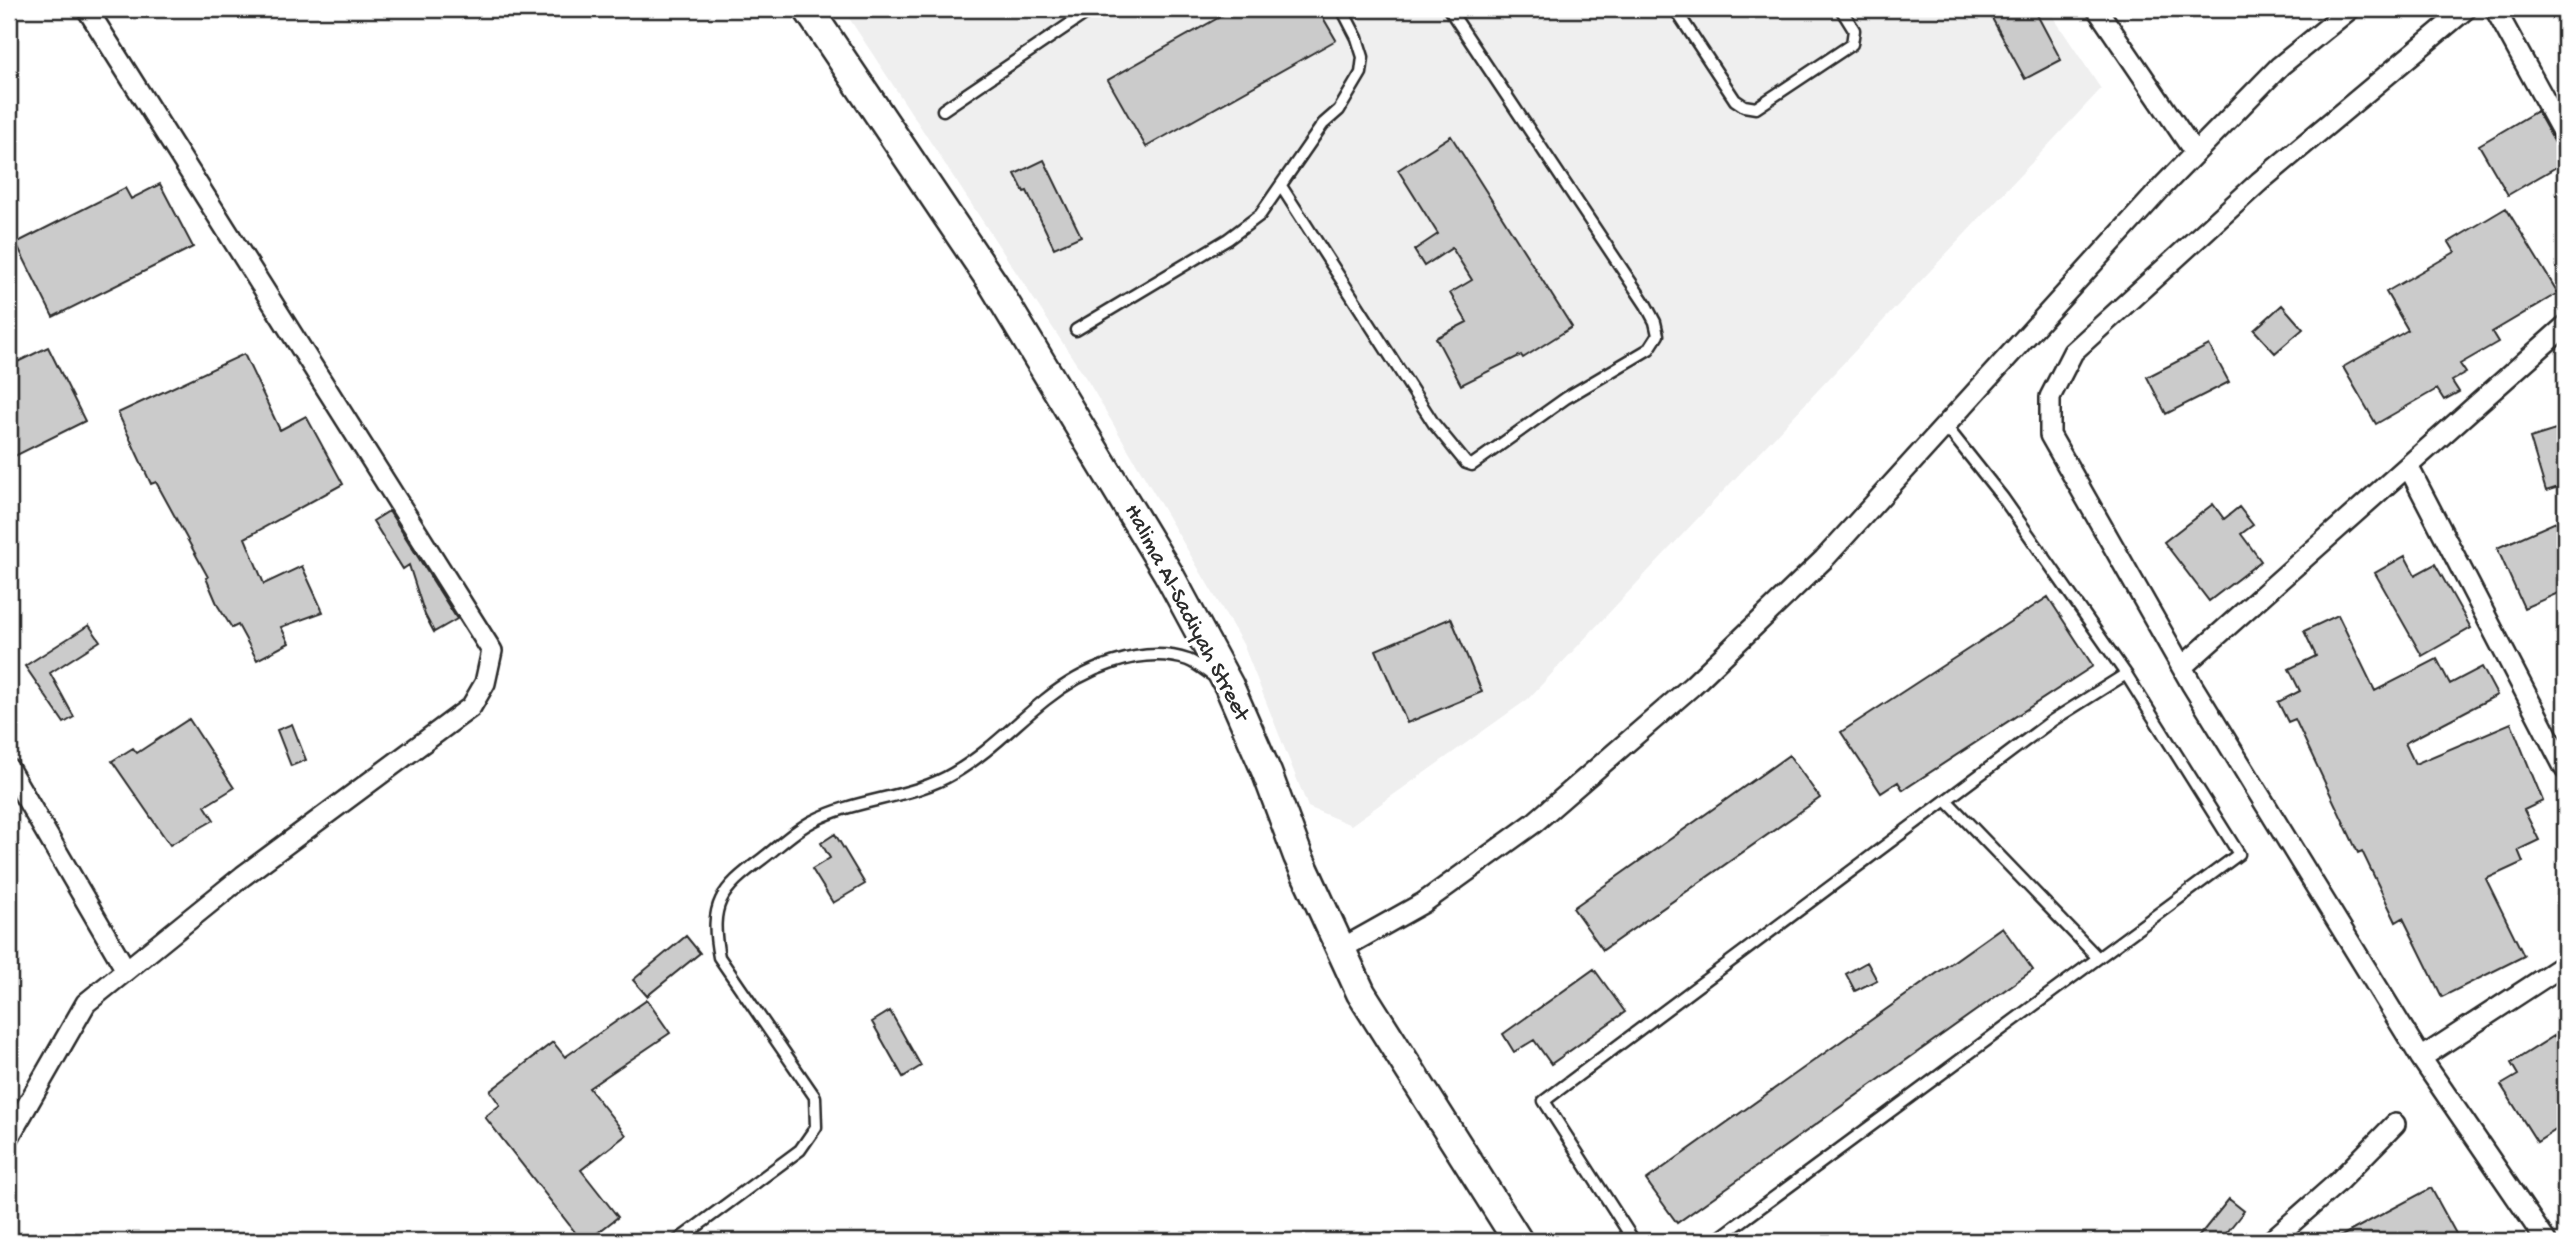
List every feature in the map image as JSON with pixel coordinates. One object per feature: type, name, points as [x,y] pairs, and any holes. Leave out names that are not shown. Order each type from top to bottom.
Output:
[{"type":"street","points":[[9,1137],[86,1003],[243,876],[471,707],[485,683],[492,651],[87,9]]},
{"type":"street","name":"Halima Al-Sadiyah Street","points":[[808,9],[994,285],[1134,514],[1229,686],[1267,773],[1298,856],[1361,993],[1517,1241]]},
{"type":"street","points":[[1341,949],[1423,903],[1534,823],[1692,686],[1824,559],[2195,153],[2280,66],[2350,9]]},
{"type":"street","points":[[2466,9],[2259,182],[2073,352],[2050,397],[2050,435],[2182,667],[2421,1058],[2546,1241]]},
{"type":"street","points":[[2495,9],[2565,137]]},
{"type":"street","points":[[2101,10],[2195,153]]},
{"type":"street","points":[[2182,667],[2565,326]]},
{"type":"street","points":[[2408,466],[2565,769]]},
{"type":"street","points":[[9,769],[126,970]]},
{"type":"street","points":[[2421,1058],[2565,964]]},
{"type":"street","points":[[2271,1241],[2338,1182],[2395,1124]]},
{"type":"lane","points":[[943,110],[1091,9]]},
{"type":"lane","points":[[1076,330],[1228,239],[1260,215],[1323,124],[1339,110],[1361,73],[1363,57],[1357,38],[1342,9]]},
{"type":"lane","points":[[1280,186],[1434,424],[1466,463],[1472,465],[1566,398],[1649,349],[1658,335],[1646,305],[1449,9]]},
{"type":"lane","points":[[1675,9],[1734,100],[1744,106],[1756,108],[1852,44],[1854,30],[1841,9]]},
{"type":"lane","points":[[1715,1241],[2239,854],[2126,674],[2003,498],[1944,425]]},
{"type":"lane","points":[[677,1241],[800,1150],[816,1127],[815,1097],[719,957],[715,934],[718,902],[734,880],[811,822],[840,810],[904,793],[952,774],[997,744],[1046,699],[1084,675],[1129,658],[1158,655],[1189,661],[1229,686]]},
{"type":"lane","points":[[1634,1241],[1544,1101],[2053,720],[2126,674]]},
{"type":"lane","points":[[1946,800],[2098,958]]},
{"type":"shaded area","points":[[843,9],[2048,9],[2101,89],[1528,699],[1351,825],[1308,807],[1243,644],[1089,383]]},
{"type":"building","points":[[1234,9],[1318,9],[1336,40],[1146,147],[1108,80]]},
{"type":"building","points":[[1987,9],[2034,9],[2061,60],[2025,79]]},
{"type":"building","points":[[2537,111],[2555,143],[2565,149],[2565,162],[2508,195],[2479,145]]},
{"type":"building","points":[[1451,136],[1572,327],[1523,358],[1521,355],[1461,385],[1436,338],[1467,322],[1450,293],[1472,280],[1452,248],[1424,266],[1414,250],[1438,234],[1398,170]]},
{"type":"building","points":[[1044,160],[1081,236],[1054,248],[1027,191],[1024,192],[1015,174]]},
{"type":"building","points":[[160,184],[193,247],[53,317],[16,243],[125,188],[131,199]]},
{"type":"building","points":[[2506,208],[2558,293],[2492,332],[2498,342],[2460,364],[2466,373],[2452,381],[2459,392],[2444,400],[2437,389],[2376,424],[2343,367],[2408,330],[2386,292],[2455,252],[2449,242]]},
{"type":"building","points":[[2282,305],[2303,329],[2275,353],[2254,330]]},
{"type":"building","points":[[2209,345],[2229,382],[2166,414],[2147,377]]},
{"type":"building","points":[[48,347],[85,421],[9,459],[9,366]]},
{"type":"building","points":[[244,354],[280,430],[306,416],[343,484],[245,538],[264,584],[302,566],[323,612],[281,627],[289,643],[257,660],[238,625],[232,628],[218,606],[206,578],[208,577],[156,482],[151,484],[118,413]]},
{"type":"building","points":[[2565,427],[2565,485],[2546,491],[2530,438]]},
{"type":"building","points":[[2213,504],[2224,519],[2239,507],[2253,525],[2241,534],[2261,561],[2209,601],[2164,542]]},
{"type":"building","points":[[389,511],[457,619],[434,632],[425,615],[409,565],[403,569],[373,521]]},
{"type":"building","points":[[2565,518],[2565,590],[2524,608],[2497,548]]},
{"type":"building","points":[[2405,556],[2415,575],[2435,564],[2471,628],[2422,656],[2375,573]]},
{"type":"building","points":[[2048,597],[2093,666],[1903,790],[1898,782],[1881,793],[1841,732]]},
{"type":"building","points":[[2338,615],[2375,691],[2437,659],[2450,684],[2482,667],[2497,695],[2405,743],[2415,764],[2511,723],[2543,801],[2524,810],[2539,840],[2518,850],[2523,862],[2486,879],[2524,956],[2442,997],[2403,918],[2396,922],[2362,851],[2358,853],[2295,719],[2288,722],[2278,702],[2300,691],[2289,669],[2316,656],[2304,631]]},
{"type":"building","points":[[1451,618],[1482,692],[1407,723],[1376,650]]},
{"type":"building","points":[[89,625],[100,641],[50,673],[74,717],[64,723],[25,666]]},
{"type":"building","points":[[189,719],[234,788],[205,806],[214,820],[170,845],[112,761],[133,748],[137,753]]},
{"type":"building","points":[[292,724],[306,760],[291,766],[277,730]]},
{"type":"building","points":[[1789,755],[1820,798],[1603,950],[1573,908]]},
{"type":"building","points":[[835,834],[865,884],[833,903],[812,869],[830,858],[821,843]]},
{"type":"building","points":[[2002,927],[2033,970],[1677,1223],[1646,1180]]},
{"type":"building","points":[[686,936],[700,953],[647,996],[633,980]]},
{"type":"building","points":[[1867,962],[1877,980],[1855,991],[1846,974]]},
{"type":"building","points":[[1594,969],[1625,1012],[1551,1064],[1534,1040],[1514,1052],[1503,1034]]},
{"type":"building","points":[[647,1000],[670,1033],[589,1088],[626,1135],[581,1170],[618,1217],[587,1241],[582,1241],[485,1117],[500,1105],[490,1091],[553,1042],[565,1057]]},
{"type":"building","points":[[890,1011],[921,1066],[903,1077],[872,1022]]},
{"type":"building","points":[[2565,1029],[2565,1124],[2537,1142],[2501,1085],[2518,1075],[2511,1063]]},
{"type":"building","points":[[2431,1188],[2460,1241],[2332,1241]]},
{"type":"building","points":[[2229,1199],[2244,1211],[2220,1241],[2195,1241]]}]
